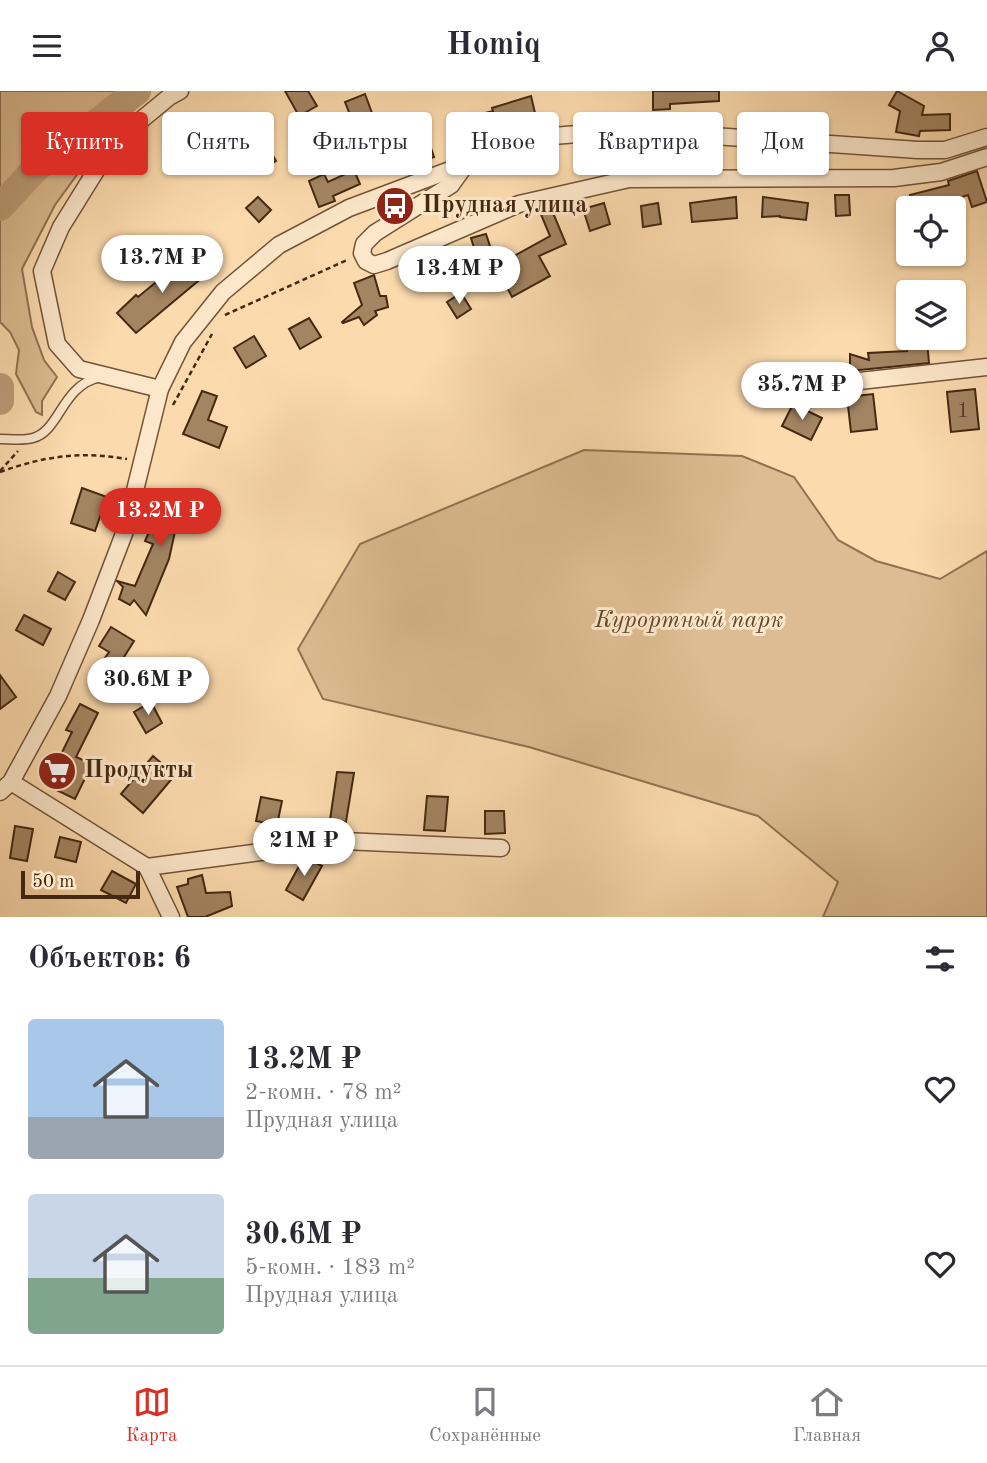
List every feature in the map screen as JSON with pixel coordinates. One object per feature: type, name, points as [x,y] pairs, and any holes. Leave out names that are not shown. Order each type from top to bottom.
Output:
[{"type":"street","points":[[160,389],[79,369],[57,344],[42,271],[61,227],[97,169],[140,121],[180,91]]},
{"type":"street","points":[[559,136],[627,130],[918,150],[945,150],[987,137]]},
{"type":"street","points":[[460,175],[451,185],[375,233],[364,244],[362,253],[366,261],[374,265],[470,227],[519,204],[629,179],[894,178],[941,172],[987,157]]},
{"type":"street","points":[[171,917],[148,867],[5,787],[58,696],[91,620],[125,531],[160,389],[183,342],[223,292],[279,245],[349,208],[446,171]]},
{"type":"street","points":[[796,388],[987,367]]},
{"type":"street","points":[[148,867],[344,841],[501,848]]},
{"type":"lane","points":[[0,439],[31,439],[50,426],[77,387],[106,375]]},
{"type":"path","points":[[221,317],[362,253]]},
{"type":"path","points":[[172,407],[215,328]]},
{"type":"path","points":[[0,471],[31,439]]},
{"type":"path","points":[[0,471],[57,457],[95,453],[144,461]]},
{"type":"green space","points":[[0,91],[127,91],[116,98],[116,112],[21,112],[21,175],[77,175],[55,205],[22,269],[32,327],[44,360],[57,377],[42,401],[42,415],[36,412],[16,374],[19,350],[10,332],[0,322]]},
{"type":"green space","name":"Курортный парк","points":[[584,450],[742,456],[794,477],[838,540],[876,561],[940,579],[987,551],[987,917],[823,917],[838,882],[758,816],[529,747],[323,699],[298,649],[360,544]]},
{"type":"building","points":[[285,91],[308,91],[317,106],[306,112],[297,112]]},
{"type":"building","points":[[653,91],[719,91],[719,101],[670,104],[670,109],[653,110]]},
{"type":"building","points":[[897,91],[924,106],[922,115],[950,114],[950,130],[920,131],[919,136],[896,132],[900,111],[889,105]]},
{"type":"building","points":[[365,94],[372,112],[349,112],[345,102]]},
{"type":"building","points":[[531,96],[535,112],[489,112],[493,111],[492,108]]},
{"type":"building","points":[[977,171],[987,202],[972,207],[968,195],[910,196],[949,185],[948,181]]},
{"type":"building","points":[[324,175],[328,182],[343,175],[356,175],[360,184],[333,196],[335,201],[319,207],[309,181]]},
{"type":"building","points":[[835,195],[849,195],[850,215],[836,216]]},
{"type":"building","points":[[258,197],[271,210],[259,222],[246,208]]},
{"type":"building","points":[[736,197],[737,218],[692,222],[690,203]]},
{"type":"building","points":[[763,197],[808,203],[806,220],[780,216],[762,217]]},
{"type":"building","points":[[604,203],[610,224],[590,231],[583,209]]},
{"type":"building","points":[[658,203],[661,224],[643,227],[641,206]]},
{"type":"building","points":[[551,208],[566,244],[539,256],[550,276],[512,297],[496,266],[550,236],[540,212]]},
{"type":"building","points":[[486,234],[495,261],[476,274],[470,263],[477,258],[471,238]]},
{"type":"building","points":[[197,255],[210,271],[136,333],[117,313],[136,295],[138,297],[161,278],[165,282]]},
{"type":"building","points":[[374,275],[380,296],[386,296],[388,307],[375,311],[377,315],[364,325],[359,317],[343,323],[362,305],[354,283]]},
{"type":"building","points":[[461,293],[471,309],[457,318],[447,302]]},
{"type":"building","points":[[309,318],[321,337],[300,349],[289,329]]},
{"type":"building","points":[[254,336],[266,356],[246,368],[234,348]]},
{"type":"building","points":[[928,350],[929,363],[850,371],[850,354],[869,360],[868,353]]},
{"type":"building","points":[[975,389],[979,429],[951,432],[947,392]]},
{"type":"building","points":[[202,391],[217,396],[208,420],[227,427],[219,448],[183,434]]},
{"type":"building","points":[[873,394],[877,429],[851,432],[847,397]]},
{"type":"building","points":[[793,404],[822,418],[811,440],[782,426]]},
{"type":"building","points":[[82,488],[107,497],[95,531],[71,523]]},
{"type":"building","points":[[160,494],[189,504],[192,500],[204,505],[188,531],[176,527],[169,559],[146,615],[134,600],[130,605],[119,599],[123,587],[117,581],[135,586],[153,544],[145,541],[157,514],[154,513]]},
{"type":"building","points":[[58,572],[75,582],[65,600],[48,591]]},
{"type":"building","points":[[24,615],[51,629],[43,645],[16,630]]},
{"type":"building","points":[[111,627],[134,641],[119,665],[127,671],[113,690],[93,675],[109,652],[99,646]]},
{"type":"building","points":[[0,675],[16,697],[0,709]]},
{"type":"building","points":[[151,702],[162,723],[146,733],[134,712]]},
{"type":"building","points":[[80,704],[98,713],[76,757],[92,764],[75,799],[46,785],[72,732],[66,730]]},
{"type":"building","points":[[153,756],[175,775],[143,813],[121,794]]},
{"type":"building","points":[[337,772],[354,773],[346,822],[330,820]]},
{"type":"building","points":[[427,796],[448,797],[445,831],[424,830]]},
{"type":"building","points":[[261,797],[282,801],[277,825],[256,821]]},
{"type":"building","points":[[485,811],[504,811],[505,833],[485,834]]},
{"type":"building","points":[[15,826],[33,829],[27,861],[10,858]]},
{"type":"building","points":[[60,837],[81,842],[76,862],[55,857]]},
{"type":"building","points":[[304,857],[322,866],[303,900],[286,890]]},
{"type":"building","points":[[112,871],[136,884],[126,903],[101,890]]},
{"type":"building","points":[[202,875],[206,893],[230,892],[232,906],[205,917],[188,917],[177,887],[188,884],[188,879]]},
{"type":"waterway","points":[[0,207],[38,166],[137,91]]},
{"type":"waterway","points":[[0,387],[0,401]]},
{"type":"place","name":"Прудная улица","points":[[395,206]]},
{"type":"place","name":"Продукты","points":[[57,771]]}]
